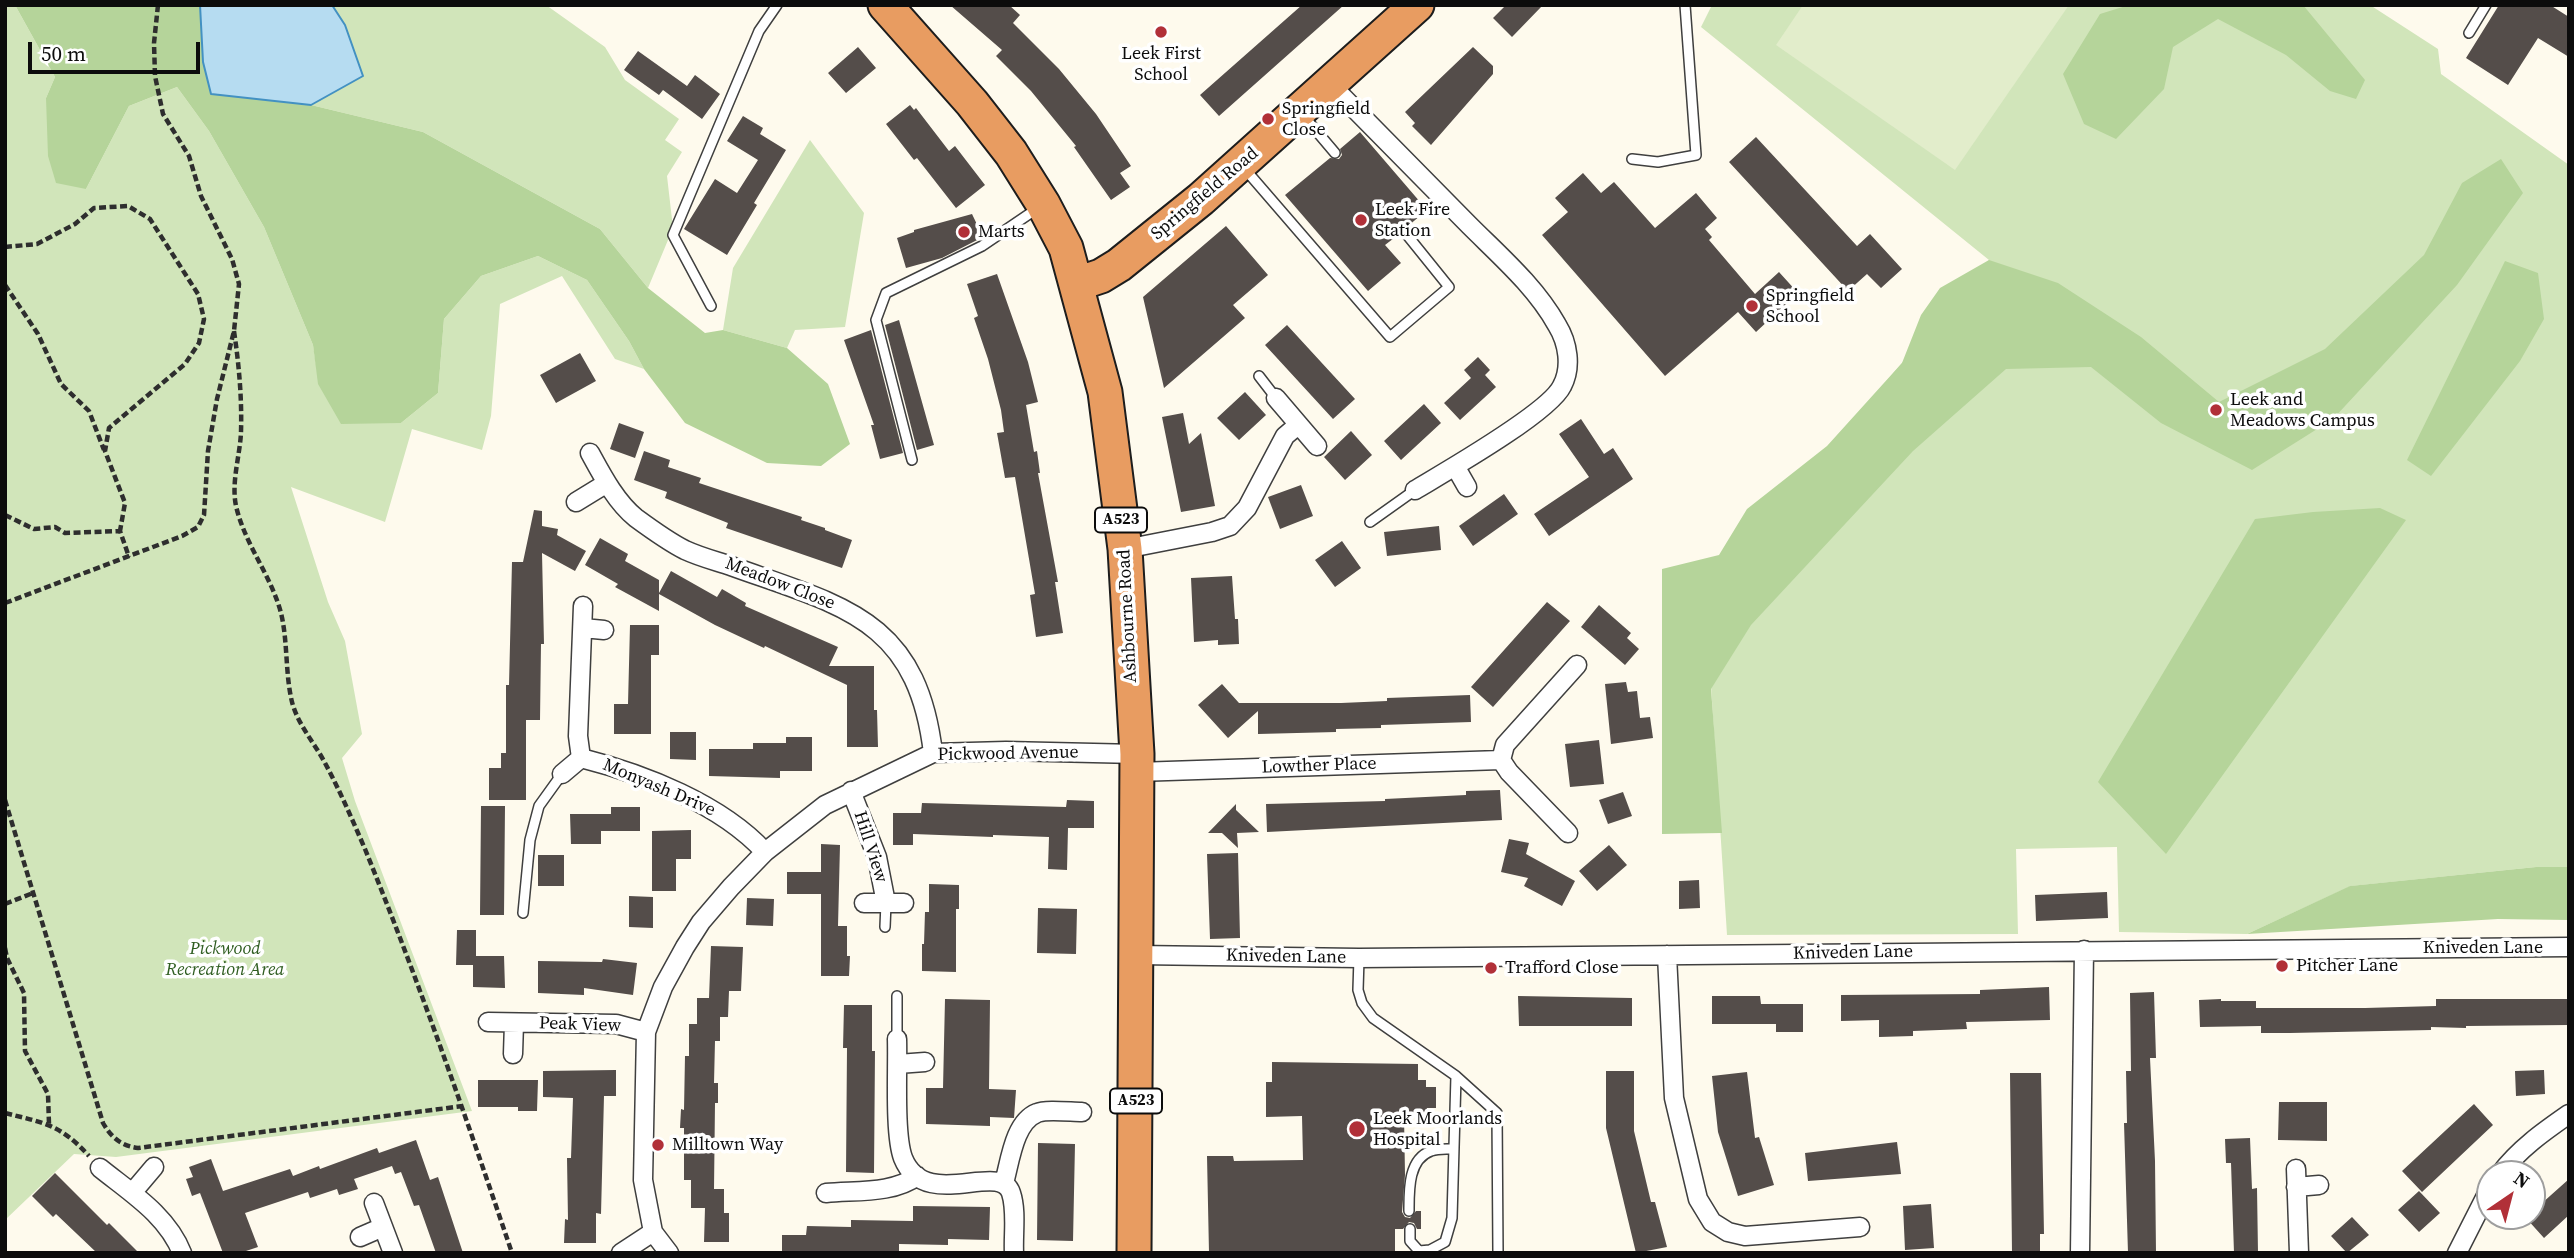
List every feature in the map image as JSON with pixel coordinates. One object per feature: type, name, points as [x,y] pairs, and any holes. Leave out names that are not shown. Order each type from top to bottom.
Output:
[{"type":"highway","name":"Ashbourne Road","points":[[885,5],[972,103],[1011,153],[1043,204],[1066,248],[1105,392],[1125,549],[1137,763],[1138,955],[1134,1253]]},
{"type":"highway","name":"Springfield Road","points":[[1077,284],[1101,276],[1119,265],[1201,199],[1417,5]]},
{"type":"street","points":[[1330,84],[1526,282],[1558,326],[1567,351],[1568,370],[1562,387],[1549,402],[1415,490]]},
{"type":"street","points":[[1276,398],[1317,446]]},
{"type":"street","points":[[1125,549],[1230,526],[1247,508],[1285,436],[1298,425]]},
{"type":"street","name":"Meadow Close","points":[[590,453],[607,484],[634,516],[685,550],[828,600],[871,626],[887,640],[912,674],[929,724],[933,753]]},
{"type":"street","points":[[1455,466],[1467,487]]},
{"type":"street","points":[[576,502],[607,484]]},
{"type":"street","name":"Monyash Drive","points":[[582,758],[578,736],[583,606]]},
{"type":"street","points":[[583,628],[604,630]]},
{"type":"street","points":[[1569,833],[1509,772],[1501,760],[1505,745],[1577,665]]},
{"type":"street","name":"Pickwood Avenue","points":[[669,1253],[653,1232],[643,1180],[646,1032],[663,987],[701,922],[765,852],[825,805],[933,753],[1006,751],[1137,763]]},
{"type":"street","name":"Monyash Drive","points":[[562,774],[582,758]]},
{"type":"street","name":"Monyash Drive","points":[[582,758],[615,766],[718,811],[765,852]]},
{"type":"street","name":"Lowther Place","points":[[1137,763],[1501,760]]},
{"type":"street","name":"Hill View","points":[[851,791],[895,903],[864,904]]},
{"type":"street","name":"Kniveden Lane","points":[[1138,955],[1359,958],[2569,947]]},
{"type":"street","points":[[2080,1253],[2084,950]]},
{"type":"street","points":[[1667,955],[1674,1098],[1698,1199],[1712,1222],[1728,1232],[1745,1236],[1860,1227]]},
{"type":"street","name":"Peak View","points":[[488,1022],[616,1024],[646,1032]]},
{"type":"street","name":"Peak View","points":[[513,1054],[514,1023]]},
{"type":"street","points":[[897,1039],[900,1140],[904,1160],[917,1176],[929,1184],[947,1186],[994,1180],[1004,1183],[1011,1191],[1013,1204],[1014,1253]]},
{"type":"street","points":[[898,1064],[925,1062]]},
{"type":"street","points":[[1004,1183],[1017,1138],[1025,1123],[1038,1112],[1082,1112]]},
{"type":"street","points":[[2511,1160],[2533,1139],[2569,1114]]},
{"type":"street","points":[[132,1193],[154,1167]]},
{"type":"street","points":[[100,1168],[158,1214],[176,1238],[182,1253]]},
{"type":"street","points":[[826,1193],[892,1187],[907,1184],[917,1176]]},
{"type":"street","points":[[2299,1253],[2296,1177],[2319,1185]]},
{"type":"street","points":[[374,1203],[393,1253]]},
{"type":"street","points":[[2457,1253],[2476,1216]]},
{"type":"street","points":[[360,1237],[383,1227]]},
{"type":"street","points":[[621,1253],[653,1232]]},
{"type":"lane","points":[[711,306],[673,235],[759,31],[777,5]]},
{"type":"lane","points":[[1632,159],[1658,162],[1696,155],[1685,5]]},
{"type":"lane","points":[[2469,33],[2486,5]]},
{"type":"lane","points":[[1300,111],[1335,153]]},
{"type":"lane","points":[[1240,164],[1390,337],[1449,287],[1402,230]]},
{"type":"lane","points":[[912,460],[876,320],[886,293],[982,246],[1043,204]]},
{"type":"lane","points":[[1259,376],[1276,398]]},
{"type":"lane","points":[[1370,522],[1415,490]]},
{"type":"lane","points":[[523,913],[530,840],[539,806],[562,774]]},
{"type":"lane","points":[[885,927],[895,903]]},
{"type":"lane","points":[[1359,958],[1358,990],[1362,1003],[1373,1018],[1456,1076],[1497,1113],[1498,1253]]},
{"type":"lane","points":[[897,996],[897,1039]]},
{"type":"lane","points":[[1409,1229],[1410,1241],[1419,1251],[1430,1251],[1445,1242],[1452,1218],[1456,1076]]},
{"type":"lane","points":[[1409,1211],[1409,1183],[1421,1157],[1433,1150],[1454,1149]]},
{"type":"path","points":[[5,603],[77,579],[182,536],[198,527],[204,515],[208,451],[217,399],[234,331],[239,284],[232,259],[201,197],[189,156],[163,114],[155,76],[154,43],[158,5]]},
{"type":"path","points":[[5,247],[37,244],[75,224],[94,208],[128,206],[150,219],[198,294],[204,319],[199,343],[185,363],[109,428],[105,451]]},
{"type":"path","points":[[5,285],[38,334],[61,384],[89,411],[125,503],[120,531],[129,556]]},
{"type":"path","points":[[234,331],[242,398],[235,502],[245,536],[271,585],[281,612],[292,702],[301,726],[342,794],[392,915],[463,1106],[512,1253]]},
{"type":"path","points":[[5,515],[34,530],[55,527],[65,533],[120,531]]},
{"type":"path","points":[[5,800],[103,1124],[108,1133],[128,1147],[138,1149],[463,1106]]},
{"type":"path","points":[[5,905],[33,893]]},
{"type":"path","points":[[5,948],[24,993],[25,1051],[48,1094],[49,1124]]},
{"type":"path","points":[[5,1113],[49,1124],[72,1137],[100,1168]]},
{"type":"green space","name":"Pickwood Recreation Area","points":[[5,5],[15,5],[55,77],[46,98],[86,189],[129,106],[177,87],[209,131],[264,227],[313,345],[319,384],[401,423],[438,393],[444,319],[481,276],[538,256],[587,280],[629,341],[644,369],[615,359],[562,276],[500,304],[491,416],[482,450],[412,429],[385,522],[291,487],[328,602],[345,641],[362,734],[342,758],[355,801],[472,1111],[116,1157],[74,1154],[5,1220]]},
{"type":"green space","points":[[15,5],[200,5],[203,62],[211,94],[311,105],[423,132],[600,229],[648,288],[705,333],[723,330],[787,348],[828,384],[850,444],[821,466],[767,463],[685,423],[644,369],[629,341],[587,280],[538,256],[481,276],[444,319],[438,393],[401,423],[341,424],[318,384],[313,345],[264,227],[209,131],[177,87],[129,106],[86,189],[56,183],[48,156],[46,98],[55,77]]},
{"type":"green space","points":[[200,5],[546,5],[605,47],[625,80],[679,119],[665,140],[682,152],[667,176],[673,228],[648,288],[600,229],[423,132],[311,105],[211,94]]},
{"type":"green space","name":"Leek and Meadows Campus","points":[[1712,5],[2370,5],[2438,49],[2441,74],[2569,165],[2569,867],[2536,867],[2351,886],[2247,934],[2119,932],[2117,847],[2016,849],[2018,934],[1727,935],[1708,639],[1736,559],[1989,260],[1701,27]]},
{"type":"green space","points":[[1803,5],[2069,5],[1955,170],[1776,45]]},
{"type":"green space","points":[[2129,5],[2303,5],[2365,80],[2356,99],[2330,91],[2286,55],[2218,19],[2173,47],[2164,89],[2116,139],[2084,124],[2063,74],[2100,14]]},
{"type":"green space","points":[[810,140],[864,213],[845,327],[795,330],[787,348],[723,330],[733,268]]},
{"type":"green space","points":[[2501,159],[2523,193],[2457,285],[2333,419],[2252,470],[2161,423],[2091,367],[2006,369],[1913,451],[1751,625],[1711,689],[1722,833],[1662,834],[1662,569],[1719,555],[1747,509],[1827,446],[1902,363],[1921,315],[1940,288],[1989,260],[2058,283],[2141,337],[2219,402],[2325,349],[2424,255],[2462,183]]},
{"type":"green space","points":[[2505,261],[2538,273],[2544,319],[2520,361],[2431,476],[2407,460]]},
{"type":"green space","points":[[2380,508],[2406,520],[2166,854],[2098,782],[2255,519]]},
{"type":"green space","points":[[2536,867],[2569,867],[2569,920],[2498,919],[2247,934],[2350,886]]},
{"type":"water","points":[[200,5],[332,5],[345,25],[363,76],[311,105],[211,94],[203,62]]},
{"type":"building","points":[[950,5],[1009,5],[1020,15],[1013,23],[1059,69],[1096,114],[1131,166],[1120,173],[1130,187],[1111,200],[1074,147],[1076,146],[1031,91],[996,56],[1002,50]]},
{"type":"building","points":[[1302,5],[1344,5],[1219,116],[1200,95]]},
{"type":"building","points":[[1506,5],[1543,5],[1512,37],[1493,18]]},
{"type":"building","points":[[2499,5],[2550,5],[2569,17],[2569,57],[2538,38],[2508,85],[2466,58]]},
{"type":"building","points":[[858,47],[876,68],[846,93],[828,73]]},
{"type":"building","points":[[1473,47],[1493,66],[1493,74],[1431,145],[1412,126],[1415,123],[1405,112]]},
{"type":"building","points":[[638,51],[687,86],[695,75],[720,94],[702,119],[663,90],[659,95],[624,70]]},
{"type":"building","points":[[910,105],[914,110],[916,108],[949,151],[955,146],[985,185],[956,208],[886,124]]},
{"type":"building","points":[[743,116],[763,128],[760,134],[786,150],[727,255],[684,229],[715,179],[737,193],[758,160],[727,141]]},
{"type":"building","name":"Leek Fire Station","points":[[1360,132],[1427,210],[1408,226],[1403,223],[1398,225],[1398,235],[1385,245],[1401,263],[1368,291],[1285,195],[1330,158],[1339,159],[1342,155],[1340,149]]},
{"type":"building","points":[[1756,137],[1857,246],[1870,234],[1902,269],[1881,288],[1867,274],[1848,291],[1729,162]]},
{"type":"building","points":[[1583,173],[1601,193],[1614,182],[1655,228],[1696,193],[1717,218],[1705,229],[1712,237],[1709,240],[1755,294],[1779,272],[1798,293],[1756,332],[1738,312],[1665,376],[1542,235],[1568,212],[1555,198]]},
{"type":"building","points":[[972,214],[983,237],[942,258],[906,268],[897,238],[914,230]]},
{"type":"building","points":[[1226,226],[1268,275],[1233,305],[1245,318],[1164,388],[1143,297]]},
{"type":"building","points":[[997,274],[1028,362],[1038,402],[1026,405],[1034,452],[1037,451],[1038,473],[1058,582],[1055,582],[1063,633],[1036,637],[1030,595],[1035,594],[1015,477],[1005,478],[997,433],[1004,432],[1001,410],[974,318],[978,316],[967,284]]},
{"type":"building","points":[[899,320],[934,445],[917,450],[885,325]]},
{"type":"building","points":[[1287,325],[1355,399],[1333,419],[1265,345]]},
{"type":"building","points":[[871,330],[903,453],[880,459],[871,425],[874,425],[844,340]]},
{"type":"building","points":[[580,353],[596,381],[556,403],[540,375]]},
{"type":"building","points":[[1478,357],[1490,370],[1485,375],[1496,387],[1460,420],[1444,403],[1471,378],[1464,370]]},
{"type":"building","points":[[1245,392],[1266,415],[1239,440],[1217,418]]},
{"type":"building","points":[[1424,404],[1441,423],[1401,460],[1384,441]]},
{"type":"building","points":[[1183,413],[1189,444],[1201,433],[1215,506],[1181,512],[1162,417]]},
{"type":"building","points":[[1581,419],[1604,454],[1613,448],[1633,479],[1549,536],[1534,514],[1589,477],[1559,434]]},
{"type":"building","points":[[619,423],[644,432],[635,458],[610,449]]},
{"type":"building","points":[[1351,431],[1372,455],[1345,480],[1324,457]]},
{"type":"building","points":[[644,451],[670,460],[668,467],[701,478],[699,483],[802,517],[801,520],[852,540],[842,568],[726,528],[728,523],[665,498],[667,492],[634,480]]},
{"type":"building","points":[[1301,485],[1313,516],[1280,529],[1268,497]]},
{"type":"building","points":[[1504,494],[1518,514],[1473,546],[1459,526]]},
{"type":"building","points":[[534,510],[542,511],[542,526],[558,529],[557,535],[586,551],[575,571],[542,553],[544,644],[541,644],[540,720],[526,720],[526,800],[489,800],[489,768],[501,768],[501,753],[506,753],[506,685],[509,685],[512,562],[523,562]]},
{"type":"building","points":[[1439,526],[1441,550],[1387,556],[1384,532]]},
{"type":"building","points":[[600,538],[628,554],[625,561],[659,580],[659,593],[671,571],[717,597],[722,589],[746,603],[745,606],[838,647],[829,666],[874,666],[874,710],[877,710],[878,747],[847,747],[847,685],[715,625],[659,594],[659,611],[615,587],[618,584],[585,565]]},
{"type":"building","points":[[1342,541],[1361,568],[1335,587],[1315,560]]},
{"type":"building","points":[[1232,576],[1239,644],[1218,645],[1218,640],[1194,642],[1191,578]]},
{"type":"building","points":[[1547,602],[1570,621],[1493,707],[1471,687]]},
{"type":"building","points":[[1599,605],[1631,633],[1627,638],[1639,649],[1625,665],[1581,627]]},
{"type":"building","points":[[630,625],[659,625],[659,655],[651,655],[651,734],[614,734],[614,704],[628,704]]},
{"type":"building","points":[[1626,682],[1628,692],[1637,691],[1640,718],[1650,717],[1653,738],[1611,744],[1605,684]]},
{"type":"building","points":[[1222,684],[1239,703],[1341,703],[1387,701],[1387,698],[1470,695],[1471,722],[1381,725],[1381,728],[1336,729],[1336,732],[1258,734],[1258,711],[1228,738],[1198,705]]},
{"type":"building","points":[[670,732],[696,732],[696,760],[670,759]]},
{"type":"building","points":[[786,737],[812,737],[812,771],[780,771],[780,778],[709,776],[709,749],[753,749],[753,743],[786,743]]},
{"type":"building","points":[[1599,740],[1604,784],[1570,787],[1565,744]]},
{"type":"building","points":[[1500,790],[1502,820],[1267,832],[1266,804],[1385,801],[1466,795],[1466,791]]},
{"type":"building","points":[[1623,792],[1632,816],[1608,824],[1599,800]]},
{"type":"building","points":[[1067,800],[1094,801],[1094,828],[1068,828],[1067,870],[1048,869],[1049,837],[913,834],[913,845],[893,845],[893,813],[921,813],[922,803],[1066,807]]},
{"type":"building","points":[[1236,804],[1236,810],[1259,832],[1237,833],[1238,848],[1222,833],[1208,833]]},
{"type":"building","points":[[481,806],[505,806],[504,915],[480,915]]},
{"type":"building","points":[[611,807],[640,807],[640,831],[601,831],[601,844],[571,844],[570,814],[611,814]]},
{"type":"building","points":[[691,830],[691,859],[676,859],[676,891],[652,891],[652,831]]},
{"type":"building","points":[[1509,839],[1529,843],[1526,854],[1575,881],[1562,906],[1524,886],[1528,878],[1501,872]]},
{"type":"building","points":[[821,844],[840,845],[838,926],[847,926],[849,976],[821,976],[821,894],[787,894],[787,872],[821,872]]},
{"type":"building","points":[[1609,845],[1627,865],[1597,891],[1579,871]]},
{"type":"building","points":[[1238,853],[1240,938],[1210,939],[1207,854]]},
{"type":"building","points":[[538,855],[564,855],[564,886],[538,886]]},
{"type":"building","points":[[1699,880],[1700,908],[1679,909],[1679,881]]},
{"type":"building","points":[[929,884],[959,885],[959,909],[956,909],[956,972],[922,971],[925,912],[929,912]]},
{"type":"building","points":[[2107,892],[2108,918],[2036,921],[2035,895]]},
{"type":"building","points":[[629,896],[653,897],[653,928],[629,927]]},
{"type":"building","points":[[747,898],[774,899],[773,926],[746,925]]},
{"type":"building","points":[[1038,908],[1077,909],[1076,954],[1037,953]]},
{"type":"building","points":[[457,930],[476,930],[476,956],[504,956],[505,988],[473,987],[473,965],[456,965]]},
{"type":"building","points":[[711,946],[743,947],[741,991],[729,991],[728,1017],[720,1017],[720,1041],[715,1041],[714,1083],[718,1083],[718,1103],[715,1103],[714,1189],[724,1189],[724,1213],[729,1213],[729,1242],[704,1242],[705,1208],[691,1208],[691,1180],[684,1180],[684,1128],[680,1128],[681,1109],[684,1110],[685,1056],[689,1056],[689,1024],[697,1024],[697,998],[709,998]]},
{"type":"building","points":[[603,959],[637,963],[633,995],[584,988],[584,995],[538,993],[538,961],[602,962]]},
{"type":"building","points":[[2049,987],[2050,1020],[1966,1022],[1967,1029],[1913,1031],[1913,1036],[1879,1037],[1879,1020],[1841,1021],[1841,995],[1980,994],[1980,990]]},
{"type":"building","points":[[2154,992],[2156,1058],[2150,1058],[2156,1253],[2128,1253],[2124,1123],[2127,1123],[2126,1071],[2131,1071],[2130,993]]},
{"type":"building","points":[[1518,996],[1632,998],[1632,1026],[1519,1026]]},
{"type":"building","points":[[1712,996],[1760,996],[1761,1004],[1803,1004],[1803,1032],[1776,1032],[1776,1024],[1712,1024]]},
{"type":"building","points":[[945,999],[990,1000],[989,1089],[1016,1090],[1014,1118],[990,1117],[990,1126],[926,1124],[926,1088],[943,1088]]},
{"type":"building","points":[[2436,999],[2569,999],[2569,1025],[2290,1033],[2261,1033],[2261,1026],[2200,1027],[2199,1000],[2256,1001],[2256,1008],[2365,1008],[2436,1006]]},
{"type":"building","points":[[844,1005],[872,1005],[872,1051],[875,1051],[874,1173],[846,1172],[847,1048],[843,1048]]},
{"type":"building","points":[[1272,1062],[1418,1064],[1418,1080],[1426,1080],[1426,1087],[1436,1087],[1436,1108],[1427,1108],[1427,1115],[1404,1115],[1405,1175],[1402,1212],[1405,1217],[1410,1218],[1416,1211],[1421,1211],[1421,1229],[1409,1222],[1403,1229],[1395,1229],[1395,1253],[1209,1253],[1207,1156],[1233,1156],[1234,1161],[1303,1160],[1302,1116],[1266,1117],[1266,1082],[1272,1082]]},
{"type":"building","points":[[616,1070],[616,1096],[604,1096],[601,1214],[596,1213],[596,1243],[564,1243],[565,1219],[568,1220],[567,1158],[571,1158],[573,1098],[543,1097],[543,1071]]},
{"type":"building","points":[[2544,1070],[2545,1094],[2516,1096],[2515,1071]]},
{"type":"building","points":[[1606,1071],[1634,1071],[1634,1131],[1651,1202],[1655,1202],[1667,1247],[1636,1253],[1606,1128]]},
{"type":"building","points":[[1747,1072],[1755,1138],[1759,1137],[1774,1185],[1738,1196],[1718,1132],[1712,1076]]},
{"type":"building","points":[[2010,1073],[2041,1073],[2044,1234],[2040,1234],[2040,1253],[2012,1253]]},
{"type":"building","points":[[478,1080],[538,1080],[537,1111],[518,1111],[518,1107],[478,1107]]},
{"type":"building","points":[[2279,1102],[2327,1102],[2327,1141],[2278,1140]]},
{"type":"building","points":[[2474,1104],[2493,1125],[2422,1192],[2402,1171]]},
{"type":"building","points":[[2250,1138],[2252,1189],[2257,1188],[2258,1253],[2234,1253],[2231,1163],[2226,1163],[2225,1139]]},
{"type":"building","points":[[416,1140],[430,1180],[438,1177],[463,1253],[436,1253],[419,1205],[414,1206],[401,1172],[395,1174],[392,1166],[354,1179],[358,1189],[339,1195],[337,1189],[310,1198],[308,1192],[245,1213],[258,1247],[240,1253],[223,1253],[200,1193],[192,1196],[186,1179],[193,1177],[189,1167],[211,1159],[223,1191],[290,1169],[293,1176],[377,1148],[379,1153]]},
{"type":"building","points":[[1897,1142],[1901,1174],[1808,1181],[1805,1153]]},
{"type":"building","points":[[1038,1143],[1075,1144],[1073,1241],[1037,1240]]},
{"type":"building","points":[[55,1173],[139,1253],[97,1253],[56,1214],[53,1217],[32,1196]]},
{"type":"building","points":[[2569,1179],[2569,1215],[2544,1238],[2537,1230],[2546,1230],[2546,1200]]},
{"type":"building","points":[[2419,1191],[2440,1213],[2419,1232],[2398,1210]]},
{"type":"building","points":[[1931,1204],[1934,1248],[1905,1250],[1903,1206]]},
{"type":"building","points":[[913,1206],[990,1207],[989,1240],[948,1239],[948,1245],[899,1244],[899,1253],[782,1253],[782,1235],[806,1235],[807,1226],[851,1227],[851,1220],[913,1221]]},
{"type":"building","points":[[2352,1217],[2369,1235],[2347,1253],[2331,1236]]},
{"type":"place","name":"Leek First School","points":[[1161,32]]},
{"type":"place","name":"Springfield Close","points":[[1268,119]]},
{"type":"place","name":"Leek Fire Station","points":[[1361,220]]},
{"type":"place","name":"Marts","points":[[964,232]]},
{"type":"place","name":"Springfield School","points":[[1752,306]]},
{"type":"place","name":"Leek and Meadows Campus","points":[[2216,410]]},
{"type":"place","name":"Pitcher Lane","points":[[2282,966]]},
{"type":"place","name":"Trafford Close","points":[[1491,968]]},
{"type":"place","name":"Leek Moorlands Hospital","points":[[1357,1129]]},
{"type":"place","name":"Milltown Way","points":[[658,1145]]}]
